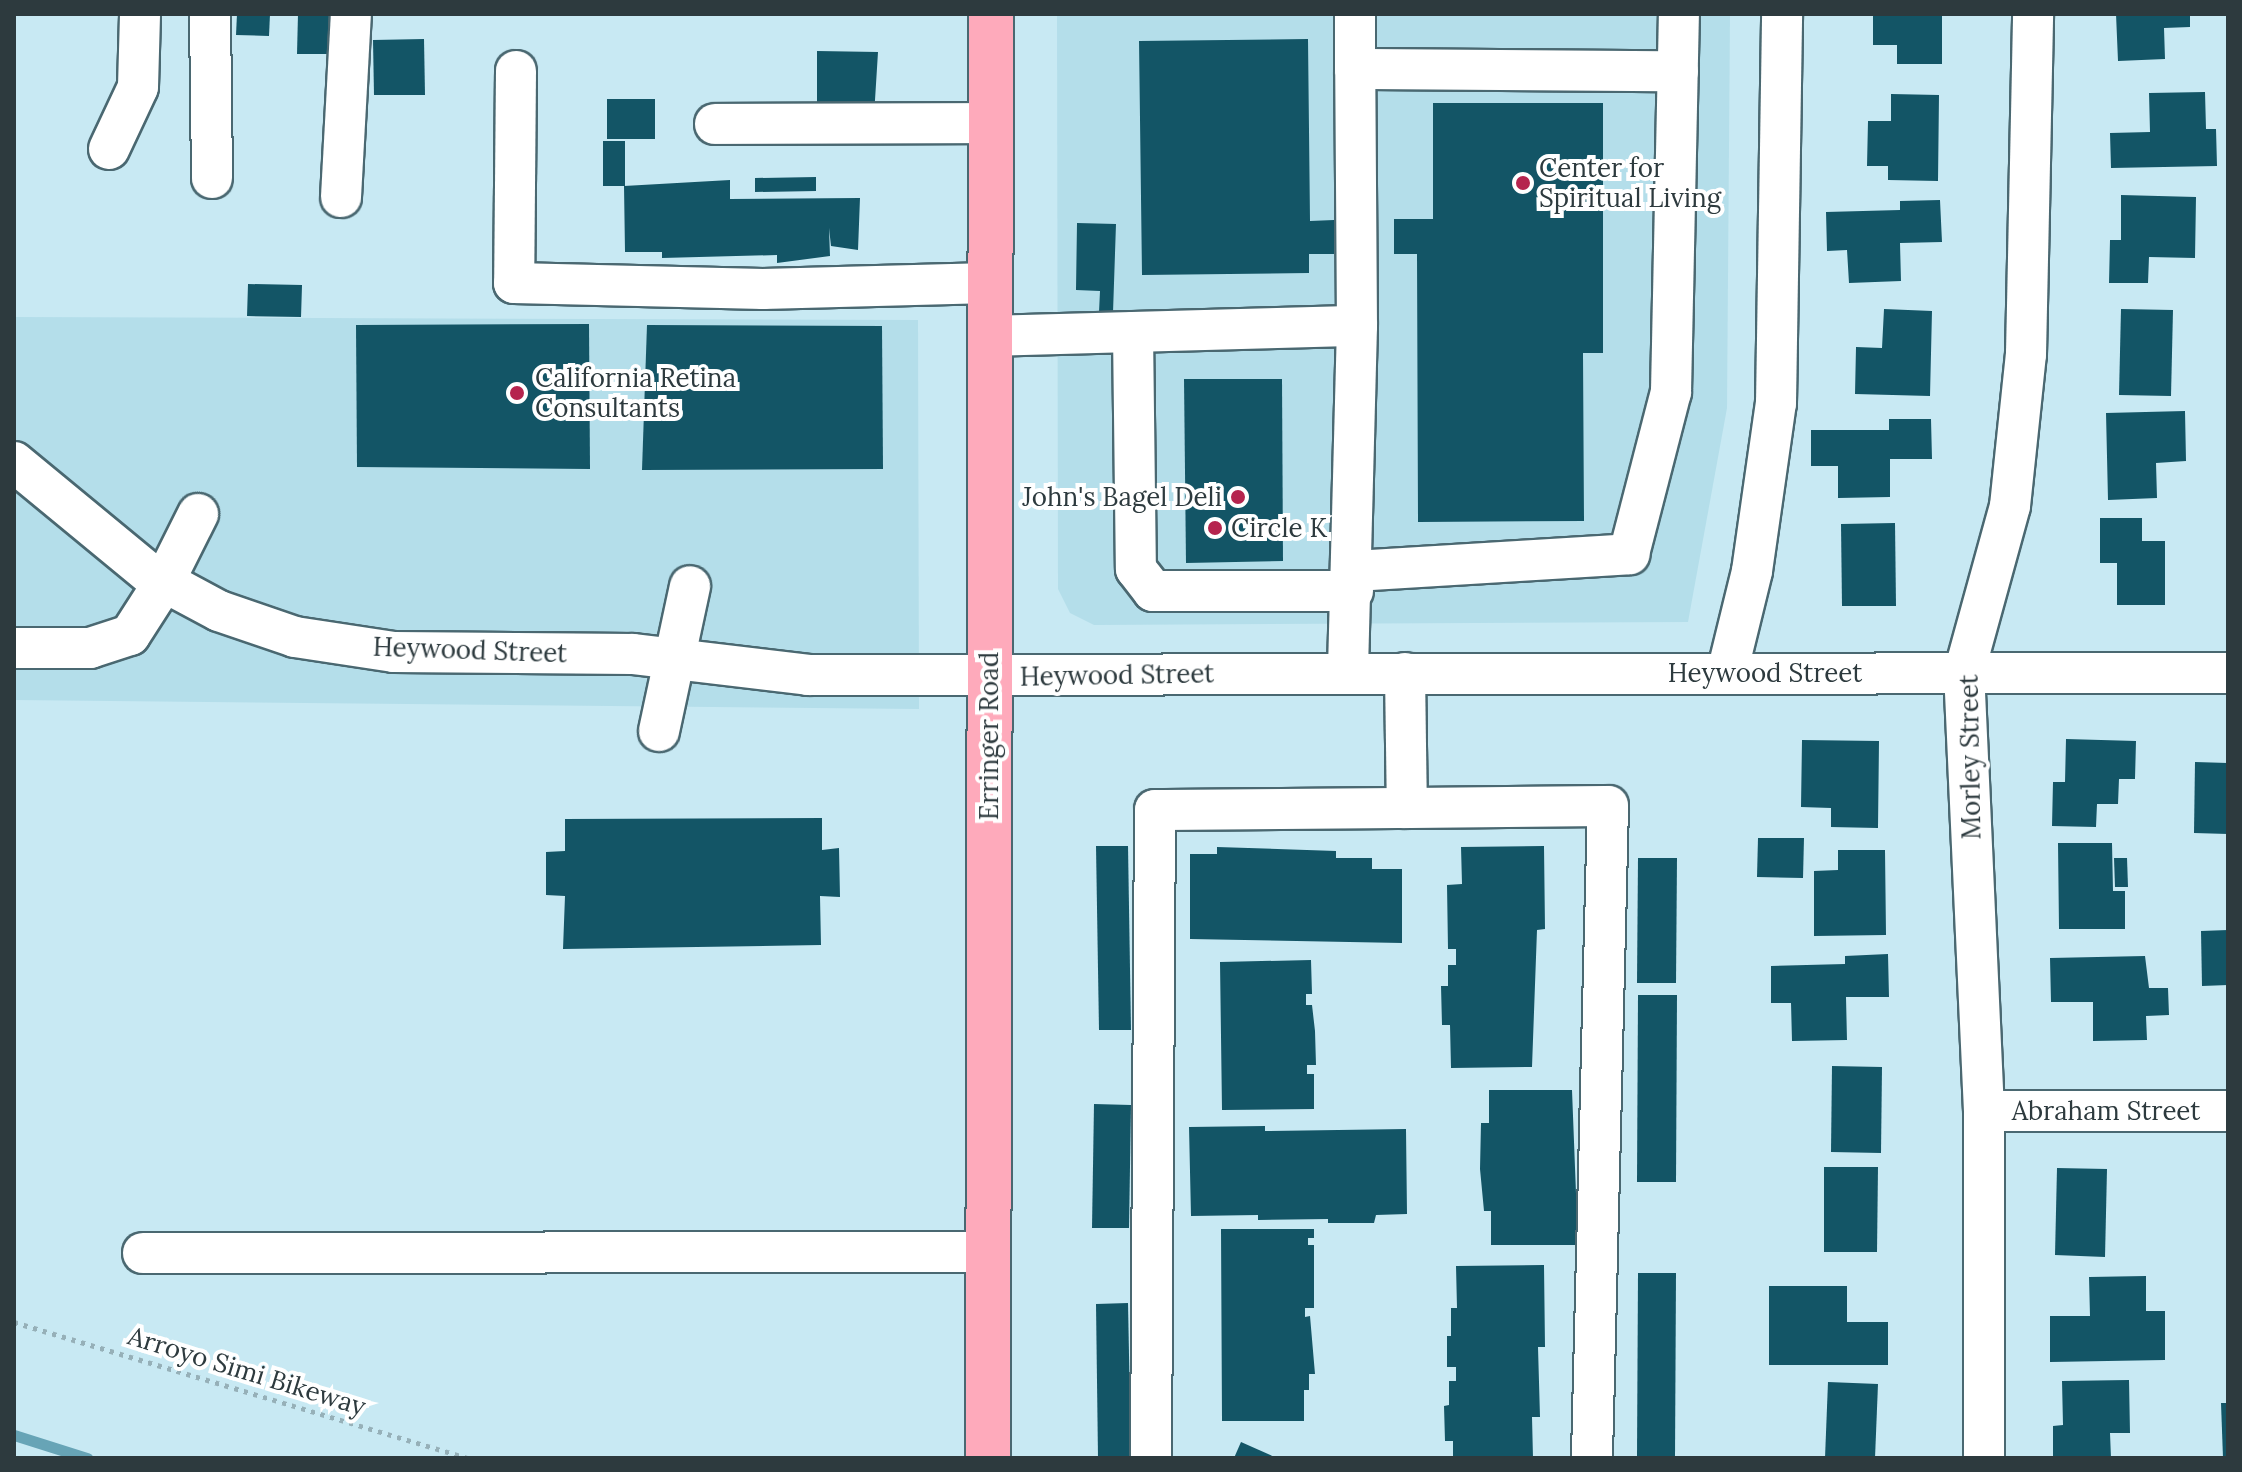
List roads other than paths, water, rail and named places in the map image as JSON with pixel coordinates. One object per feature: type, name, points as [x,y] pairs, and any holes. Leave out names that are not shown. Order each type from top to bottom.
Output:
[{"type":"main road","name":"Erringer Road","points":[[988,1458],[991,14]]},
{"type":"street","points":[[109,149],[138,87],[140,14]]},
{"type":"street","points":[[210,14],[212,178]]},
{"type":"street","points":[[341,197],[351,14]]},
{"type":"street","points":[[1348,673],[1353,581],[1357,326],[1355,14]]},
{"type":"street","points":[[1133,332],[1136,569],[1153,591],[1353,581],[1629,554],[1671,392],[1679,14]]},
{"type":"street","points":[[1727,673],[1752,571],[1776,403],[1782,14]]},
{"type":"street","name":"Morley Street","points":[[1984,1458],[1984,1111],[1964,673],[2010,506],[2026,354],[2033,14]]},
{"type":"street","points":[[1355,69],[1678,71]]},
{"type":"street","points":[[516,71],[514,283],[763,289],[990,283]]},
{"type":"street","points":[[715,124],[990,123]]},
{"type":"street","points":[[989,336],[1357,326]]},
{"type":"street","name":"Heywood Street","points":[[14,462],[99,537],[164,582],[219,611],[309,639],[394,652],[633,654],[808,675],[2228,673]]},
{"type":"street","points":[[14,648],[90,648],[130,635],[164,582],[198,514]]},
{"type":"street","points":[[659,731],[690,586]]},
{"type":"street","points":[[1405,673],[1407,808]]},
{"type":"street","points":[[1151,1458],[1155,810],[1608,806],[1592,1458]]},
{"type":"street","name":"Abraham Street","points":[[1984,1111],[2228,1111]]},
{"type":"street","points":[[143,1253],[990,1252]]},
{"type":"waterway","points":[[14,1435],[87,1458]]},
{"type":"place","name":"Center for Spiritual Living","points":[[1523,183]]},
{"type":"place","name":"California Retina Consultants","points":[[517,393]]},
{"type":"place","name":"John's Bagel Deli","points":[[1238,497]]},
{"type":"place","name":"Circle K","points":[[1215,528]]}]
